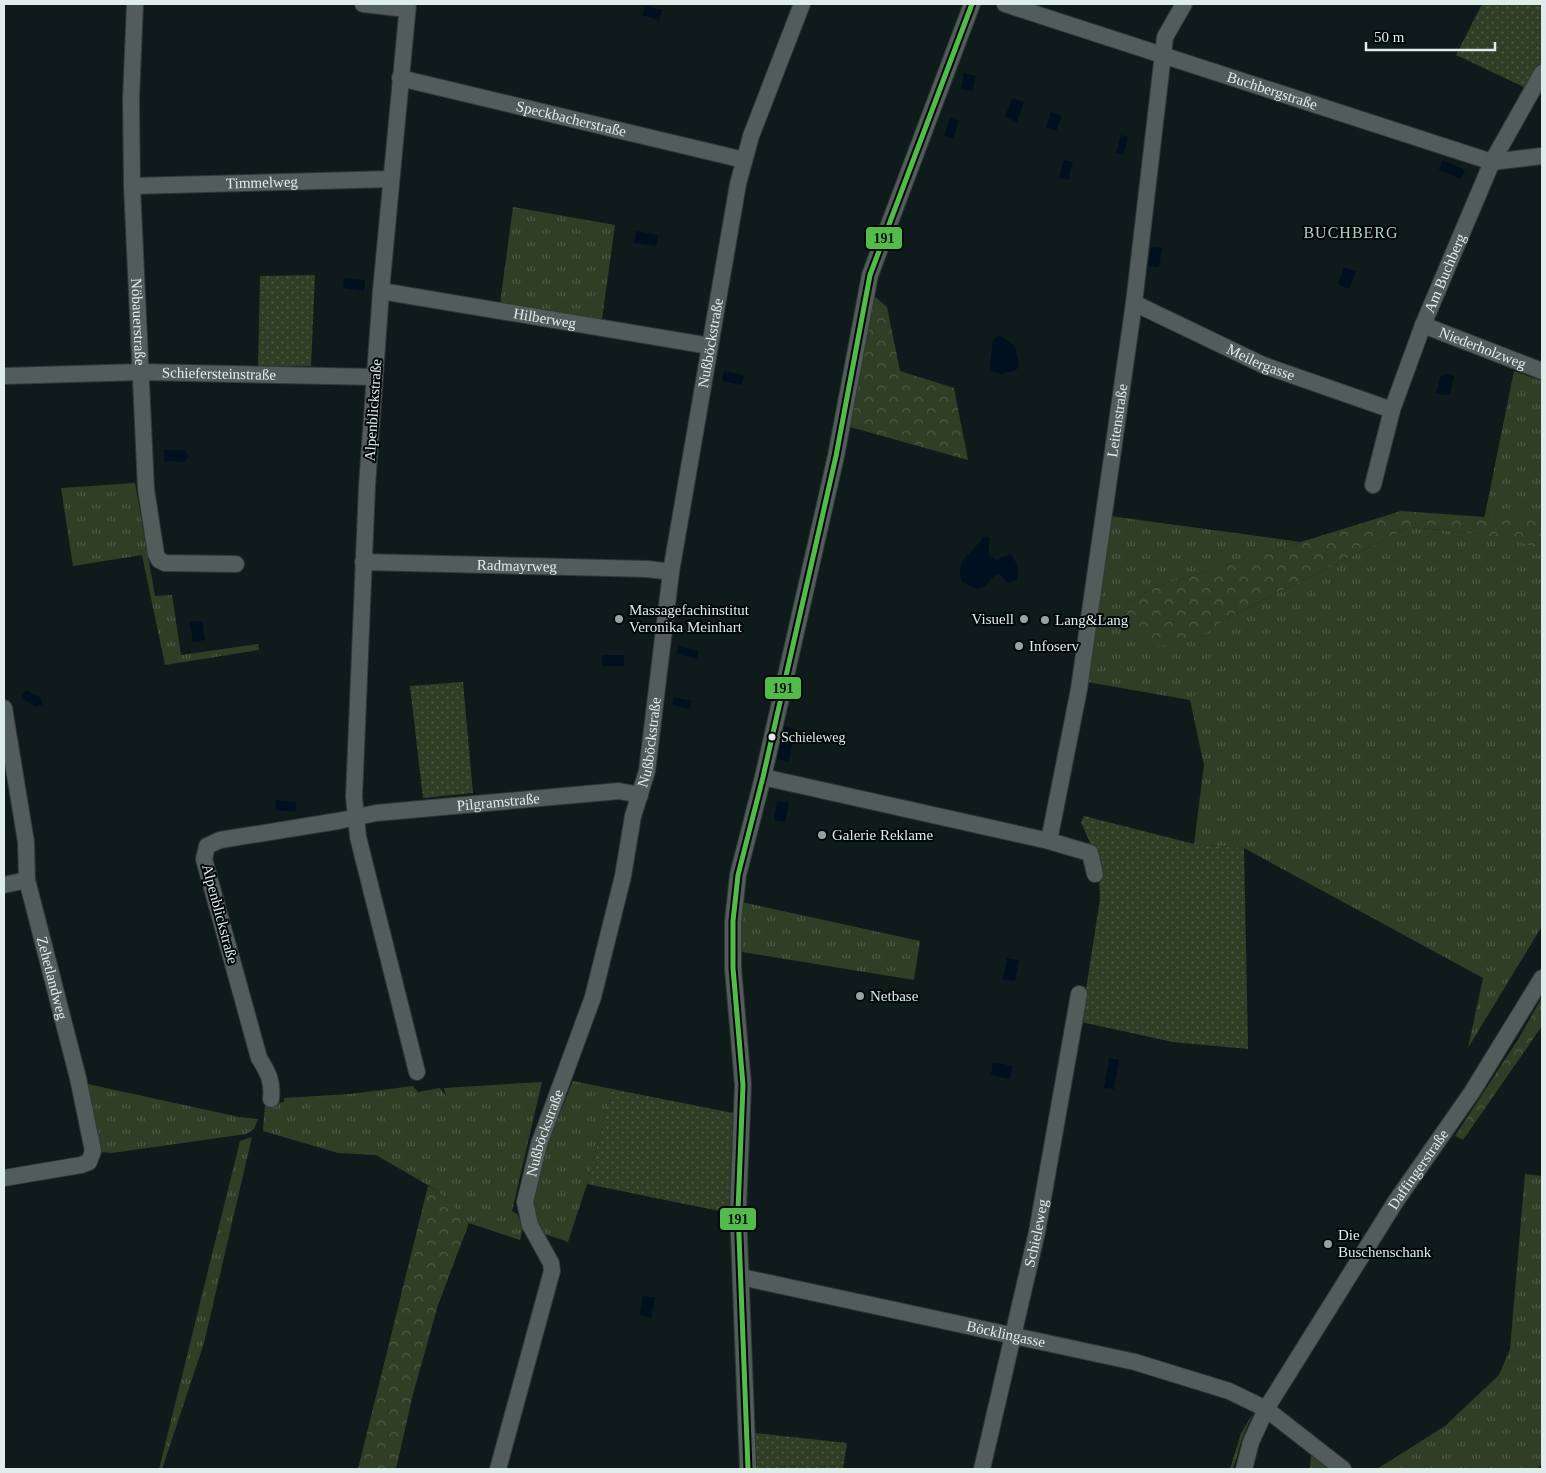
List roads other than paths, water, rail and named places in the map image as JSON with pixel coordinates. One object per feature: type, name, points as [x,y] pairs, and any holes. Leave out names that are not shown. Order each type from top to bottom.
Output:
[{"type":"street","name":"Nöbauerstraße","points":[[135,4],[131,99],[132,186],[146,489],[156,554],[159,560],[165,563],[236,564]]},
{"type":"street","points":[[363,4],[407,6]]},
{"type":"street","name":"Nußböckstraße","points":[[498,1469],[552,1271],[549,1258],[530,1225],[525,1202],[539,1144],[593,998],[610,935],[640,794],[647,771],[671,572],[744,160],[802,4]]},
{"type":"street","points":[[748,1469],[738,1210],[743,1084],[734,968],[733,921],[738,875],[763,777],[836,456],[870,275],[972,4]]},
{"type":"street","name":"Buchbergstraße","points":[[1005,4],[1492,162],[1542,156]]},
{"type":"street","name":"Leitenstraße","points":[[1049,841],[1079,689],[1134,303],[1165,37],[1184,4]]},
{"type":"street","name":"Alpenblickstraße","points":[[407,6],[375,377],[363,562],[354,796],[358,837],[417,1072]]},
{"type":"street","name":"Am Buchberg","points":[[1373,485],[1392,410],[1423,325],[1492,162],[1542,73]]},
{"type":"street","name":"Speckbacherstraße","points":[[400,78],[744,160]]},
{"type":"street","name":"Timmelweg","points":[[132,186],[391,180]]},
{"type":"street","name":"Hilberweg","points":[[381,291],[710,346]]},
{"type":"street","name":"Meilergasse","points":[[1134,303],[1263,365],[1392,410]]},
{"type":"street","name":"Niederholzweg","points":[[1423,325],[1542,371]]},
{"type":"street","name":"Schiefersteinstraße","points":[[4,376],[141,372],[375,377]]},
{"type":"street","name":"Radmayrweg","points":[[363,562],[648,569],[671,572]]},
{"type":"street","name":"Zehetlandweg","points":[[4,708],[26,842],[27,880],[78,1078],[93,1152],[89,1162],[81,1165],[4,1178]]},
{"type":"street","points":[[763,777],[1049,841],[1090,853],[1095,874]]},
{"type":"street","name":"Pilgramstraße","points":[[356,817],[376,813],[619,791],[640,794]]},
{"type":"street","name":"Alpenblickstraße","points":[[270,1099],[272,1088],[268,1073],[259,1058],[204,859],[207,846],[220,840],[356,817]]},
{"type":"street","points":[[4,885],[27,880]]},
{"type":"street","name":"Daffingerstraße","points":[[1244,1469],[1251,1442],[1266,1410],[1396,1201],[1472,1092],[1542,978]]},
{"type":"street","name":"Schieleweg","points":[[982,1469],[1037,1232],[1079,994]]},
{"type":"street","name":"Böcklingasse","points":[[741,1277],[1135,1362],[1195,1379],[1229,1391],[1266,1410],[1343,1469]]},
{"type":"water","points":[[645,6],[662,10],[659,20],[642,15]]},
{"type":"water","points":[[964,73],[976,76],[972,91],[961,89]]},
{"type":"water","points":[[1012,98],[1024,102],[1017,122],[1005,117]]},
{"type":"water","points":[[1051,112],[1062,116],[1056,131],[1046,127]]},
{"type":"water","points":[[950,118],[959,121],[953,139],[944,136]]},
{"type":"water","points":[[1121,135],[1128,137],[1123,155],[1116,153]]},
{"type":"water","points":[[1064,160],[1073,162],[1068,180],[1059,178]]},
{"type":"water","points":[[1443,160],[1465,170],[1461,179],[1439,170]]},
{"type":"water","points":[[636,231],[658,235],[656,246],[634,243]]},
{"type":"water","points":[[1151,247],[1162,248],[1159,267],[1148,266]]},
{"type":"water","points":[[1344,267],[1356,272],[1349,289],[1338,284]]},
{"type":"water","points":[[344,278],[365,280],[364,291],[343,288]]},
{"type":"water","points":[[999,335],[1015,346],[1019,366],[1016,370],[1001,374],[991,371],[990,366],[993,340]]},
{"type":"water","points":[[724,371],[744,375],[742,385],[722,381]]},
{"type":"water","points":[[1446,374],[1454,376],[1450,393],[1445,395],[1436,393],[1441,376]]},
{"type":"water","points":[[164,450],[184,450],[189,457],[184,462],[164,461]]},
{"type":"water","points":[[987,536],[990,538],[988,554],[996,560],[1010,554],[1015,560],[1018,573],[1017,580],[1007,583],[1000,574],[996,574],[984,587],[976,589],[962,582],[960,574],[962,562],[983,537]]},
{"type":"water","points":[[202,621],[205,640],[193,642],[190,622]]},
{"type":"water","points":[[679,646],[698,651],[697,659],[677,654]]},
{"type":"water","points":[[602,655],[624,655],[624,666],[602,666]]},
{"type":"water","points":[[26,690],[41,698],[43,704],[36,707],[21,698]]},
{"type":"water","points":[[674,697],[692,701],[690,709],[672,705]]},
{"type":"water","points":[[783,726],[795,729],[789,762],[777,759]]},
{"type":"water","points":[[276,800],[296,802],[296,812],[275,810]]},
{"type":"water","points":[[777,801],[789,803],[785,822],[774,820]]},
{"type":"water","points":[[1007,958],[1019,960],[1015,981],[1003,979]]},
{"type":"water","points":[[1109,1058],[1119,1060],[1114,1089],[1104,1088]]},
{"type":"water","points":[[993,1062],[1013,1066],[1010,1079],[991,1075]]},
{"type":"water","points":[[643,1296],[655,1298],[651,1318],[640,1315]]},
{"type":"place","name":"Massagefachinstitut Veronika Meinhart","points":[[619,619]]},
{"type":"place","name":"Visuell","points":[[1024,619]]},
{"type":"place","name":"Lang&Lang","points":[[1045,620]]},
{"type":"place","name":"Infoserv","points":[[1019,646]]},
{"type":"place","name":"Schieleweg","points":[[772,737]]},
{"type":"place","name":"Galerie Reklame","points":[[822,835]]},
{"type":"place","name":"Netbase","points":[[860,996]]},
{"type":"place","name":"Die Buschenschank","points":[[1328,1244]]},
{"type":"district","name":"BUCHBERG","points":[[1351,232]]}]
